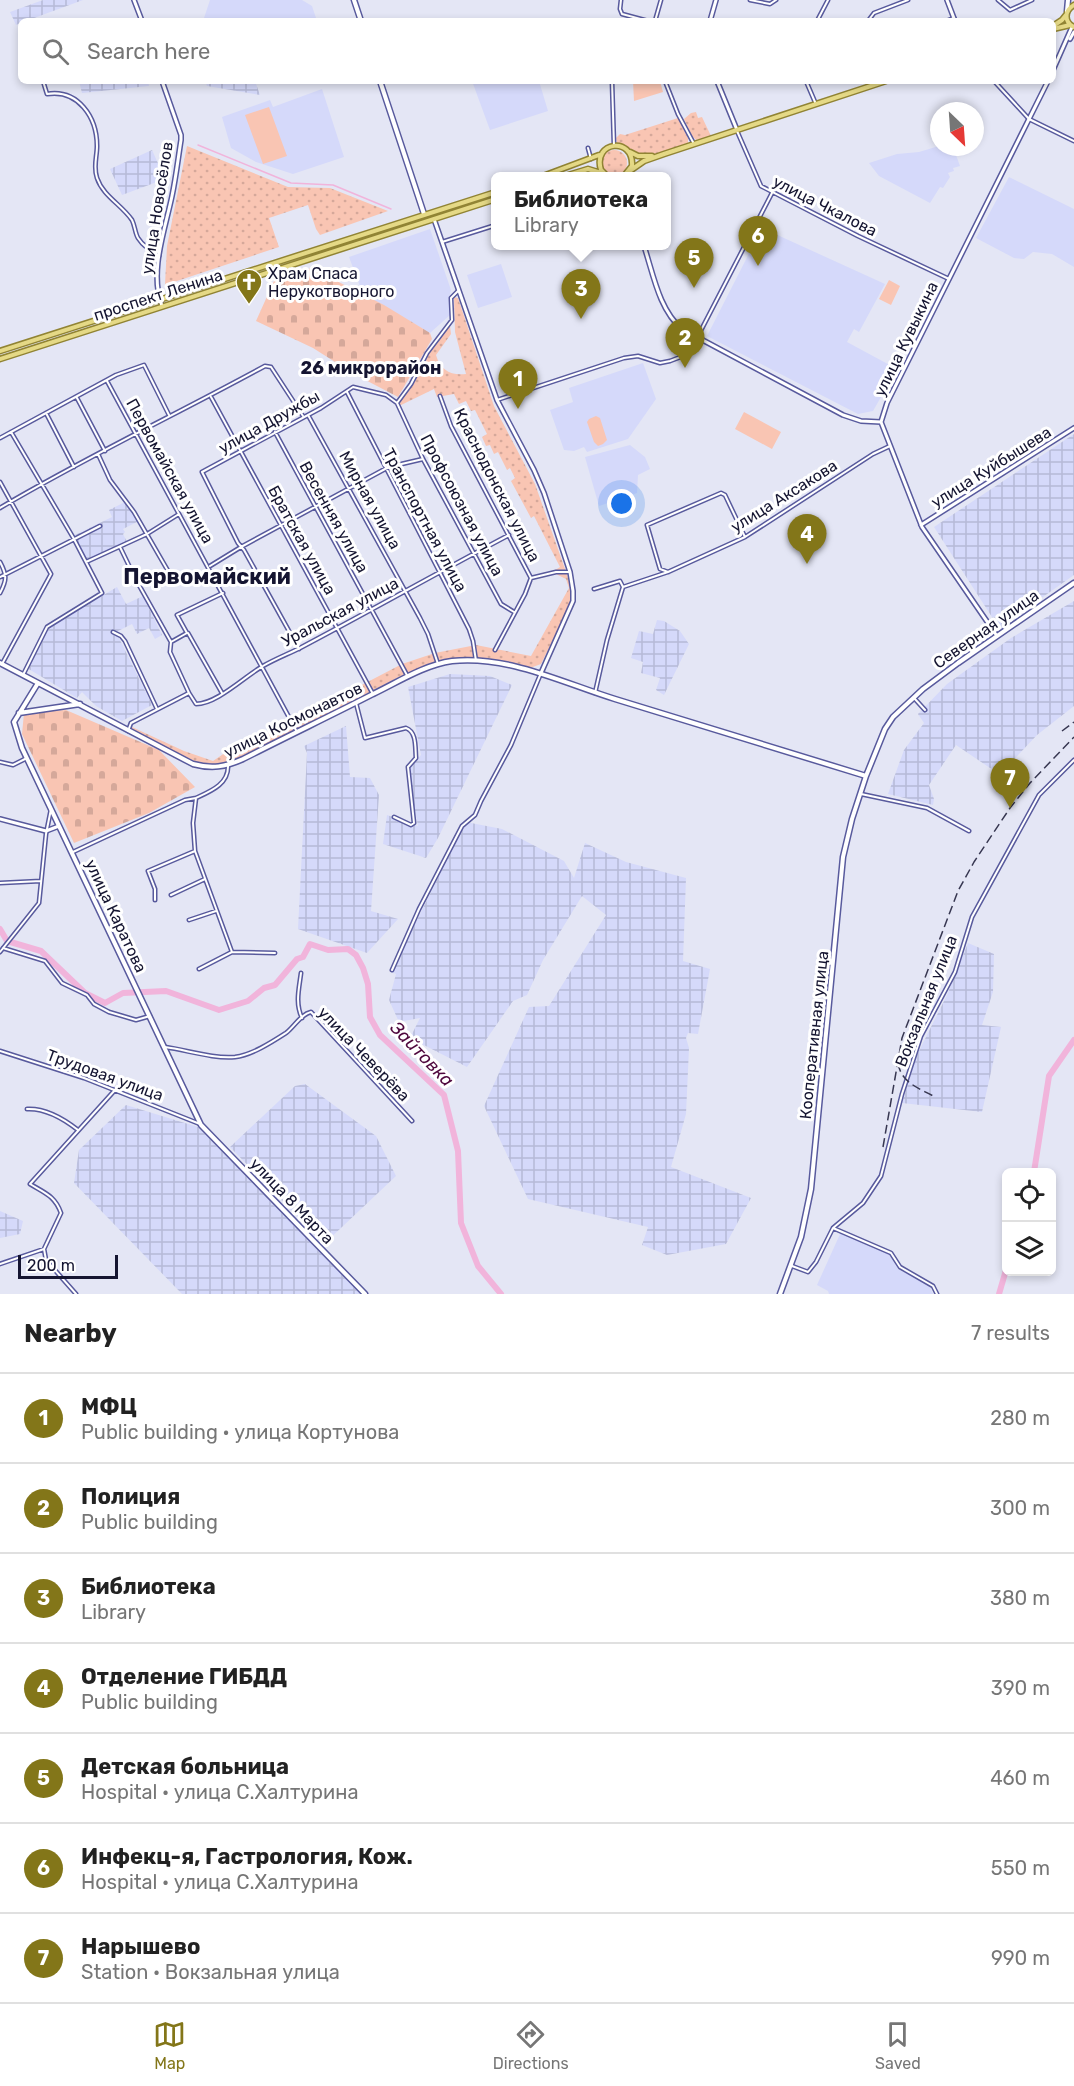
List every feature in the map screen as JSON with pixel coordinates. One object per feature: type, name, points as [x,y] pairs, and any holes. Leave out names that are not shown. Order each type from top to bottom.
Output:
[{"type":"main road","points":[[354,0],[360,18]]},
{"type":"main road","points":[[1056,27],[1072,26],[1067,13],[1068,0]]},
{"type":"main road","points":[[1056,25],[1074,5]]},
{"type":"main road","points":[[381,84],[426,221]]},
{"type":"main road","points":[[631,170],[639,163],[664,153],[870,84]]},
{"type":"main road","points":[[557,172],[592,159],[614,146],[644,157],[664,153]]},
{"type":"main road","points":[[627,150],[632,159],[631,170]]},
{"type":"main road","points":[[602,153],[599,161],[604,172]]},
{"type":"main road","points":[[579,172],[588,169],[596,172]]},
{"type":"main road","name":"проспект Ленина","points":[[0,351],[491,193]]},
{"type":"main road","name":"проспект Ленина","points":[[0,359],[491,200]]},
{"type":"main road","points":[[431,212],[434,219]]},
{"type":"main road","name":"Северная улица","points":[[866,776],[885,729],[893,717],[958,663],[1074,583]]},
{"type":"main road","name":"улица Космонавтов","points":[[1,663],[193,764],[215,768],[228,765],[408,676],[438,664],[453,661],[476,661],[504,664],[542,673],[595,693],[866,776]]},
{"type":"main road","points":[[18,713],[38,683]]},
{"type":"main road","points":[[18,713],[80,704]]},
{"type":"main road","name":"улица Каратова","points":[[18,713],[14,726],[27,758],[201,1125]]},
{"type":"main road","name":"Кооперативная улица","points":[[780,1294],[802,1234],[811,1189],[843,857],[866,776]]},
{"type":"main road","name":"улица 8 Марта","points":[[201,1125],[365,1294]]},
{"type":"street","points":[[134,0],[141,18]]},
{"type":"street","points":[[621,0],[620,9],[624,15],[636,18]]},
{"type":"street","points":[[656,18],[661,0]]},
{"type":"street","points":[[711,18],[716,0]]},
{"type":"street","points":[[750,0],[770,4],[776,0]]},
{"type":"street","points":[[819,18],[828,0]]},
{"type":"street","points":[[870,18],[874,13],[908,0]]},
{"type":"street","points":[[947,0],[954,18]]},
{"type":"street","points":[[998,0],[1010,10],[1032,0]]},
{"type":"street","points":[[1060,56],[1072,26]]},
{"type":"street","points":[[1056,64],[1074,32]]},
{"type":"street","points":[[43,84],[47,94],[55,93],[73,97],[89,112],[97,144],[95,169],[97,180],[132,220],[138,237],[147,248],[159,256]]},
{"type":"street","name":"улица Новосёлов","points":[[162,306],[157,291],[159,256],[177,173],[181,140],[163,84]]},
{"type":"street","points":[[612,84],[614,146]]},
{"type":"street","points":[[666,84],[678,114],[694,144]]},
{"type":"street","name":"улица Чкалова","points":[[718,84],[759,184],[772,193],[949,279]]},
{"type":"street","points":[[807,84],[815,102]]},
{"type":"street","points":[[997,84],[1029,119],[1074,141]]},
{"type":"street","name":"улица Кувыкина","points":[[997,636],[921,525],[881,422],[887,403],[1046,84]]},
{"type":"street","points":[[588,148],[592,159]]},
{"type":"street","points":[[497,400],[624,358],[638,356],[660,363],[670,362],[692,353],[697,338],[772,193]]},
{"type":"street","points":[[392,970],[419,909],[462,826],[475,815],[511,745],[573,601],[570,573],[538,481],[497,400],[434,219]]},
{"type":"street","points":[[442,242],[491,226]]},
{"type":"street","points":[[645,250],[665,308],[669,316],[682,329],[843,415],[861,421],[881,422]]},
{"type":"street","points":[[347,392],[353,387],[386,395],[397,403],[411,384],[427,353],[452,320],[451,298],[458,291]]},
{"type":"street","points":[[0,438],[77,398],[86,391],[144,365],[169,415]]},
{"type":"street","points":[[0,508],[169,415],[211,396],[265,366],[271,367],[303,416]]},
{"type":"street","name":"Первомайская улица","points":[[107,381],[297,732]]},
{"type":"street","name":"улица Дружбы","points":[[241,547],[202,472],[347,392]]},
{"type":"street","name":"Транспортная улица","points":[[347,392],[469,629],[476,661]]},
{"type":"street","name":"Братская улица","points":[[211,396],[373,694]]},
{"type":"street","name":"Краснодонская улица","points":[[440,396],[451,426],[531,578],[495,650]]},
{"type":"street","points":[[77,398],[105,451]]},
{"type":"street","name":"Профсоюзная улица","points":[[397,403],[423,459],[501,604],[514,612]]},
{"type":"street","points":[[46,413],[74,466]]},
{"type":"street","name":"Мирная улица","points":[[307,414],[405,590],[428,634],[438,664]]},
{"type":"street","name":"улица Куйбышева","points":[[921,525],[1074,428]]},
{"type":"street","points":[[11,432],[74,539],[102,592],[47,627],[23,675]]},
{"type":"street","name":"Весенняя улица","points":[[275,432],[408,676]]},
{"type":"street","name":"улица Аксакова","points":[[594,589],[620,580],[623,587],[668,572],[745,537],[873,454],[890,446]]},
{"type":"street","points":[[98,454],[110,480],[134,512],[175,583]]},
{"type":"street","points":[[209,567],[241,547],[385,469],[423,459]]},
{"type":"street","points":[[0,482],[51,574],[1,663]]},
{"type":"street","points":[[668,572],[660,569],[647,525],[721,493],[725,495],[745,537]]},
{"type":"street","points":[[86,562],[147,534],[179,513]]},
{"type":"street","points":[[0,578],[100,526]]},
{"type":"street","name":"Уральская улица","points":[[189,693],[196,704],[202,704],[262,666],[299,649],[370,608],[509,536]]},
{"type":"street","points":[[120,547],[171,642],[170,652],[189,693],[131,723],[128,731]]},
{"type":"street","points":[[241,547],[299,649]]},
{"type":"street","points":[[0,562],[6,574],[0,593]]},
{"type":"street","points":[[531,578],[556,572],[570,573]]},
{"type":"street","points":[[595,693],[607,640],[623,587]]},
{"type":"street","points":[[222,693],[177,615],[223,593]]},
{"type":"street","points":[[112,632],[125,641],[157,709]]},
{"type":"street","points":[[171,642],[187,633]]},
{"type":"street","points":[[914,698],[926,710]]},
{"type":"street","points":[[356,703],[365,738],[406,728],[413,734],[416,758],[408,767],[414,822],[411,825],[394,817]]},
{"type":"street","points":[[0,762],[14,765],[27,758]]},
{"type":"street","name":"Вокзальная улица","points":[[792,1266],[808,1272],[816,1262],[833,1228],[863,1203],[881,1176],[902,1094],[921,1036],[955,972],[972,917],[1039,795],[1074,760]]},
{"type":"street","points":[[72,852],[185,800],[214,790],[229,774],[228,765]]},
{"type":"street","points":[[861,794],[934,811],[969,831]]},
{"type":"street","points":[[196,798],[193,823],[195,850],[232,952]]},
{"type":"street","points":[[0,952],[39,903],[46,831],[51,807]]},
{"type":"street","points":[[0,819],[46,831],[60,826]]},
{"type":"street","points":[[155,900],[155,889],[148,870],[195,850]]},
{"type":"street","points":[[171,895],[205,879]]},
{"type":"street","points":[[0,883],[41,881]]},
{"type":"street","points":[[189,920],[216,911]]},
{"type":"street","points":[[3,948],[45,961],[62,983],[87,995],[94,1004],[109,1012],[136,1020],[150,1016]]},
{"type":"street","points":[[199,969],[232,952],[275,953]]},
{"type":"street","points":[[301,973],[297,998],[298,1010],[302,1018]]},
{"type":"street","name":"улица Чеверёва","points":[[165,1046],[212,1055],[233,1057],[243,1055],[274,1040],[289,1030],[305,1013],[311,1012],[412,1121]]},
{"type":"street","name":"Трудовая улица","points":[[0,1052],[84,1077],[201,1125]]},
{"type":"street","points":[[76,1294],[46,1260],[44,1249],[61,1213],[54,1198],[30,1184],[115,1089]]},
{"type":"street","points":[[27,1109],[55,1115],[78,1130]]},
{"type":"street","points":[[833,1228],[891,1252],[900,1267],[933,1286],[937,1294]]},
{"type":"street","points":[[0,1264],[44,1249]]},
{"type":"shaded area","points":[[43,0],[83,0],[34,18],[18,18],[16,25],[10,12]]},
{"type":"shaded area","points":[[210,0],[302,0],[312,6],[316,18],[204,18]]},
{"type":"shaded area","points":[[80,84],[149,84],[149,86],[82,93]]},
{"type":"shaded area","points":[[206,84],[256,84],[260,95]]},
{"type":"shaded area","points":[[473,84],[540,84],[548,111],[490,130]]},
{"type":"shaded area","points":[[322,89],[344,157],[293,174],[256,162],[231,148],[222,117],[270,100],[273,107]]},
{"type":"shaded area","points":[[930,149],[930,156],[956,156],[960,166],[948,173],[950,177],[943,188],[940,187],[930,203],[879,176],[869,163],[897,154]]},
{"type":"shaded area","points":[[152,150],[165,179],[122,195],[110,169]]},
{"type":"shaded area","points":[[1009,177],[1074,209],[1074,267],[1052,254],[1033,252],[1024,259],[1014,258],[976,238]]},
{"type":"shaded area","points":[[762,228],[885,284],[859,332],[854,329],[847,342],[897,369],[873,411],[858,414],[707,336]]},
{"type":"shaded area","points":[[430,229],[451,290],[450,315],[430,333],[363,294],[349,257]]},
{"type":"shaded area","points":[[501,264],[512,297],[478,308],[467,275]]},
{"type":"shaded area","points":[[643,363],[656,399],[628,439],[587,452],[584,447],[574,451],[564,450],[550,410],[573,402],[569,388]]},
{"type":"shaded area","points":[[1074,434],[1074,575],[999,628],[934,527]]},
{"type":"shaded area","points":[[630,445],[645,457],[650,469],[638,475],[637,493],[599,506],[585,457]]},
{"type":"shaded area","points":[[125,502],[139,521],[123,529],[127,542],[87,560],[73,536],[112,517],[109,510]]},
{"type":"shaded area","points":[[117,587],[126,604],[143,596],[162,635],[155,639],[149,628],[137,634],[132,624],[116,632],[152,705],[122,721],[96,706],[82,692],[77,698],[27,668],[48,628]]},
{"type":"shaded area","points":[[1074,601],[1074,706],[1037,735],[1002,772],[990,768],[956,745],[929,785],[934,799],[933,805],[888,794],[904,750],[924,723],[918,714],[947,684],[1011,638]]},
{"type":"shaded area","points":[[657,620],[664,621],[680,631],[689,644],[664,695],[656,690],[660,678],[641,673],[643,662],[631,658],[639,631],[653,634]]},
{"type":"shaded area","points":[[450,674],[490,676],[512,685],[438,838],[426,858],[383,844],[387,815],[418,826],[407,770],[421,755],[408,687]]},
{"type":"shaded area","points":[[346,726],[350,777],[370,778],[379,795],[371,911],[398,919],[367,953],[298,929],[307,753],[304,746]]},
{"type":"shaded area","points":[[466,822],[502,829],[564,861],[574,878],[585,843],[626,862],[686,878],[683,961],[710,969],[698,1034],[688,1033],[686,1038],[689,1048],[686,1114],[671,1167],[751,1198],[726,1244],[667,1255],[642,1245],[648,1227],[528,1199],[484,1106],[529,1007],[549,1006],[606,915],[582,896],[543,960],[527,995],[513,1001],[467,1067],[410,1038],[420,1018],[399,1022],[389,1000],[396,974],[391,972]]},
{"type":"shaded area","points":[[968,943],[994,954],[993,992],[982,1025],[1001,1027],[982,1112],[902,1103],[917,1055],[947,995]]},
{"type":"shaded area","points":[[305,1084],[376,1136],[396,1176],[324,1244],[230,1147],[295,1086]]},
{"type":"shaded area","points":[[126,1105],[198,1127],[360,1294],[182,1294],[74,1183],[79,1150]]},
{"type":"shaded area","points":[[0,1211],[23,1221],[20,1234],[0,1238]]},
{"type":"shaded area","points":[[841,1232],[889,1254],[898,1269],[929,1285],[933,1294],[829,1294],[817,1285]]},
{"type":"green space","points":[[633,84],[661,84],[663,92],[634,101]]},
{"type":"green space","points":[[269,107],[287,156],[263,164],[245,115]]},
{"type":"green space","points":[[696,112],[698,118],[702,117],[711,136],[696,140],[692,136],[684,119]]},
{"type":"green space","points":[[678,118],[688,138],[688,143],[663,152],[643,155],[634,153],[617,143],[616,138],[620,134],[625,135]]},
{"type":"green space","points":[[187,146],[288,187],[330,188],[388,211],[320,235],[308,205],[269,218],[279,247],[165,285],[167,246]]},
{"type":"green space","points":[[609,151],[619,151],[626,158],[626,168],[623,172],[605,172],[602,168],[602,158]]},
{"type":"green space","points":[[311,268],[384,305],[430,333],[432,339],[398,397],[354,374],[313,348],[256,321],[274,281]]},
{"type":"green space","points":[[889,280],[900,286],[891,305],[879,299]]},
{"type":"green space","points":[[454,297],[458,298],[494,406],[535,484],[571,586],[570,606],[541,664],[530,668],[505,663],[443,661],[429,665],[399,677],[226,764],[198,763],[133,731],[130,728],[213,761],[238,744],[241,748],[402,664],[435,653],[476,645],[531,656],[569,588],[566,579],[552,572],[560,567],[534,516],[531,518],[511,481],[515,478],[510,468],[507,470],[498,452],[494,454],[490,445],[486,446],[482,437],[487,434],[475,410],[471,411],[466,401],[459,404],[454,394],[437,397],[434,389],[399,406],[398,404],[413,385],[428,355],[450,326],[451,334],[436,355],[440,365],[447,371],[466,374],[455,332]]},
{"type":"green space","points":[[744,412],[781,432],[772,449],[735,429]]},
{"type":"green space","points":[[596,416],[600,418],[607,440],[598,446],[594,442],[587,422]]},
{"type":"green space","points":[[66,710],[159,750],[195,787],[149,813],[74,843],[22,734],[24,713]]},
{"type":"waterway","points":[[198,145],[291,183],[333,185],[391,209]]},
{"type":"waterway","name":"Зайтовка","points":[[0,929],[7,941],[41,951],[85,993],[105,1003],[123,993],[166,991],[219,1010],[248,1001],[264,988],[275,985],[297,959],[303,957],[310,944],[328,950],[348,949],[356,955],[363,968],[368,984],[370,1017],[380,1035],[444,1095],[458,1151],[461,1223],[478,1266],[501,1294]]},
{"type":"waterway","name":"Зайтовка","points":[[1035,1168],[1049,1076],[1074,1040]]},
{"type":"waterway","name":"Зайтовка","points":[[999,1294],[1004,1276]]},
{"type":"railway","points":[[1062,731],[1074,722]]},
{"type":"railway","points":[[883,1147],[902,1038],[958,891],[974,862],[1010,808],[1030,783],[1074,737]]},
{"type":"railway","points":[[898,1063],[907,1080],[935,1097]]},
{"type":"place","name":"Инфекц-я, Гастрология, Кож.","points":[[758,266]]},
{"type":"place","name":"Детская больница","points":[[694,288]]},
{"type":"place","name":"Храм Спаса Нерукотворного","points":[[249,305]]},
{"type":"place","name":"Библиотека","points":[[581,319]]},
{"type":"place","name":"Полиция","points":[[685,368]]},
{"type":"place","name":"МФЦ","points":[[518,409]]},
{"type":"place","name":"Отделение ГИБДД","points":[[807,564]]},
{"type":"place","name":"Нарышево","points":[[1010,808]]},
{"type":"district","name":"26 микрорайон","points":[[371,368]]},
{"type":"district","name":"Первомайский","points":[[207,576]]}]
